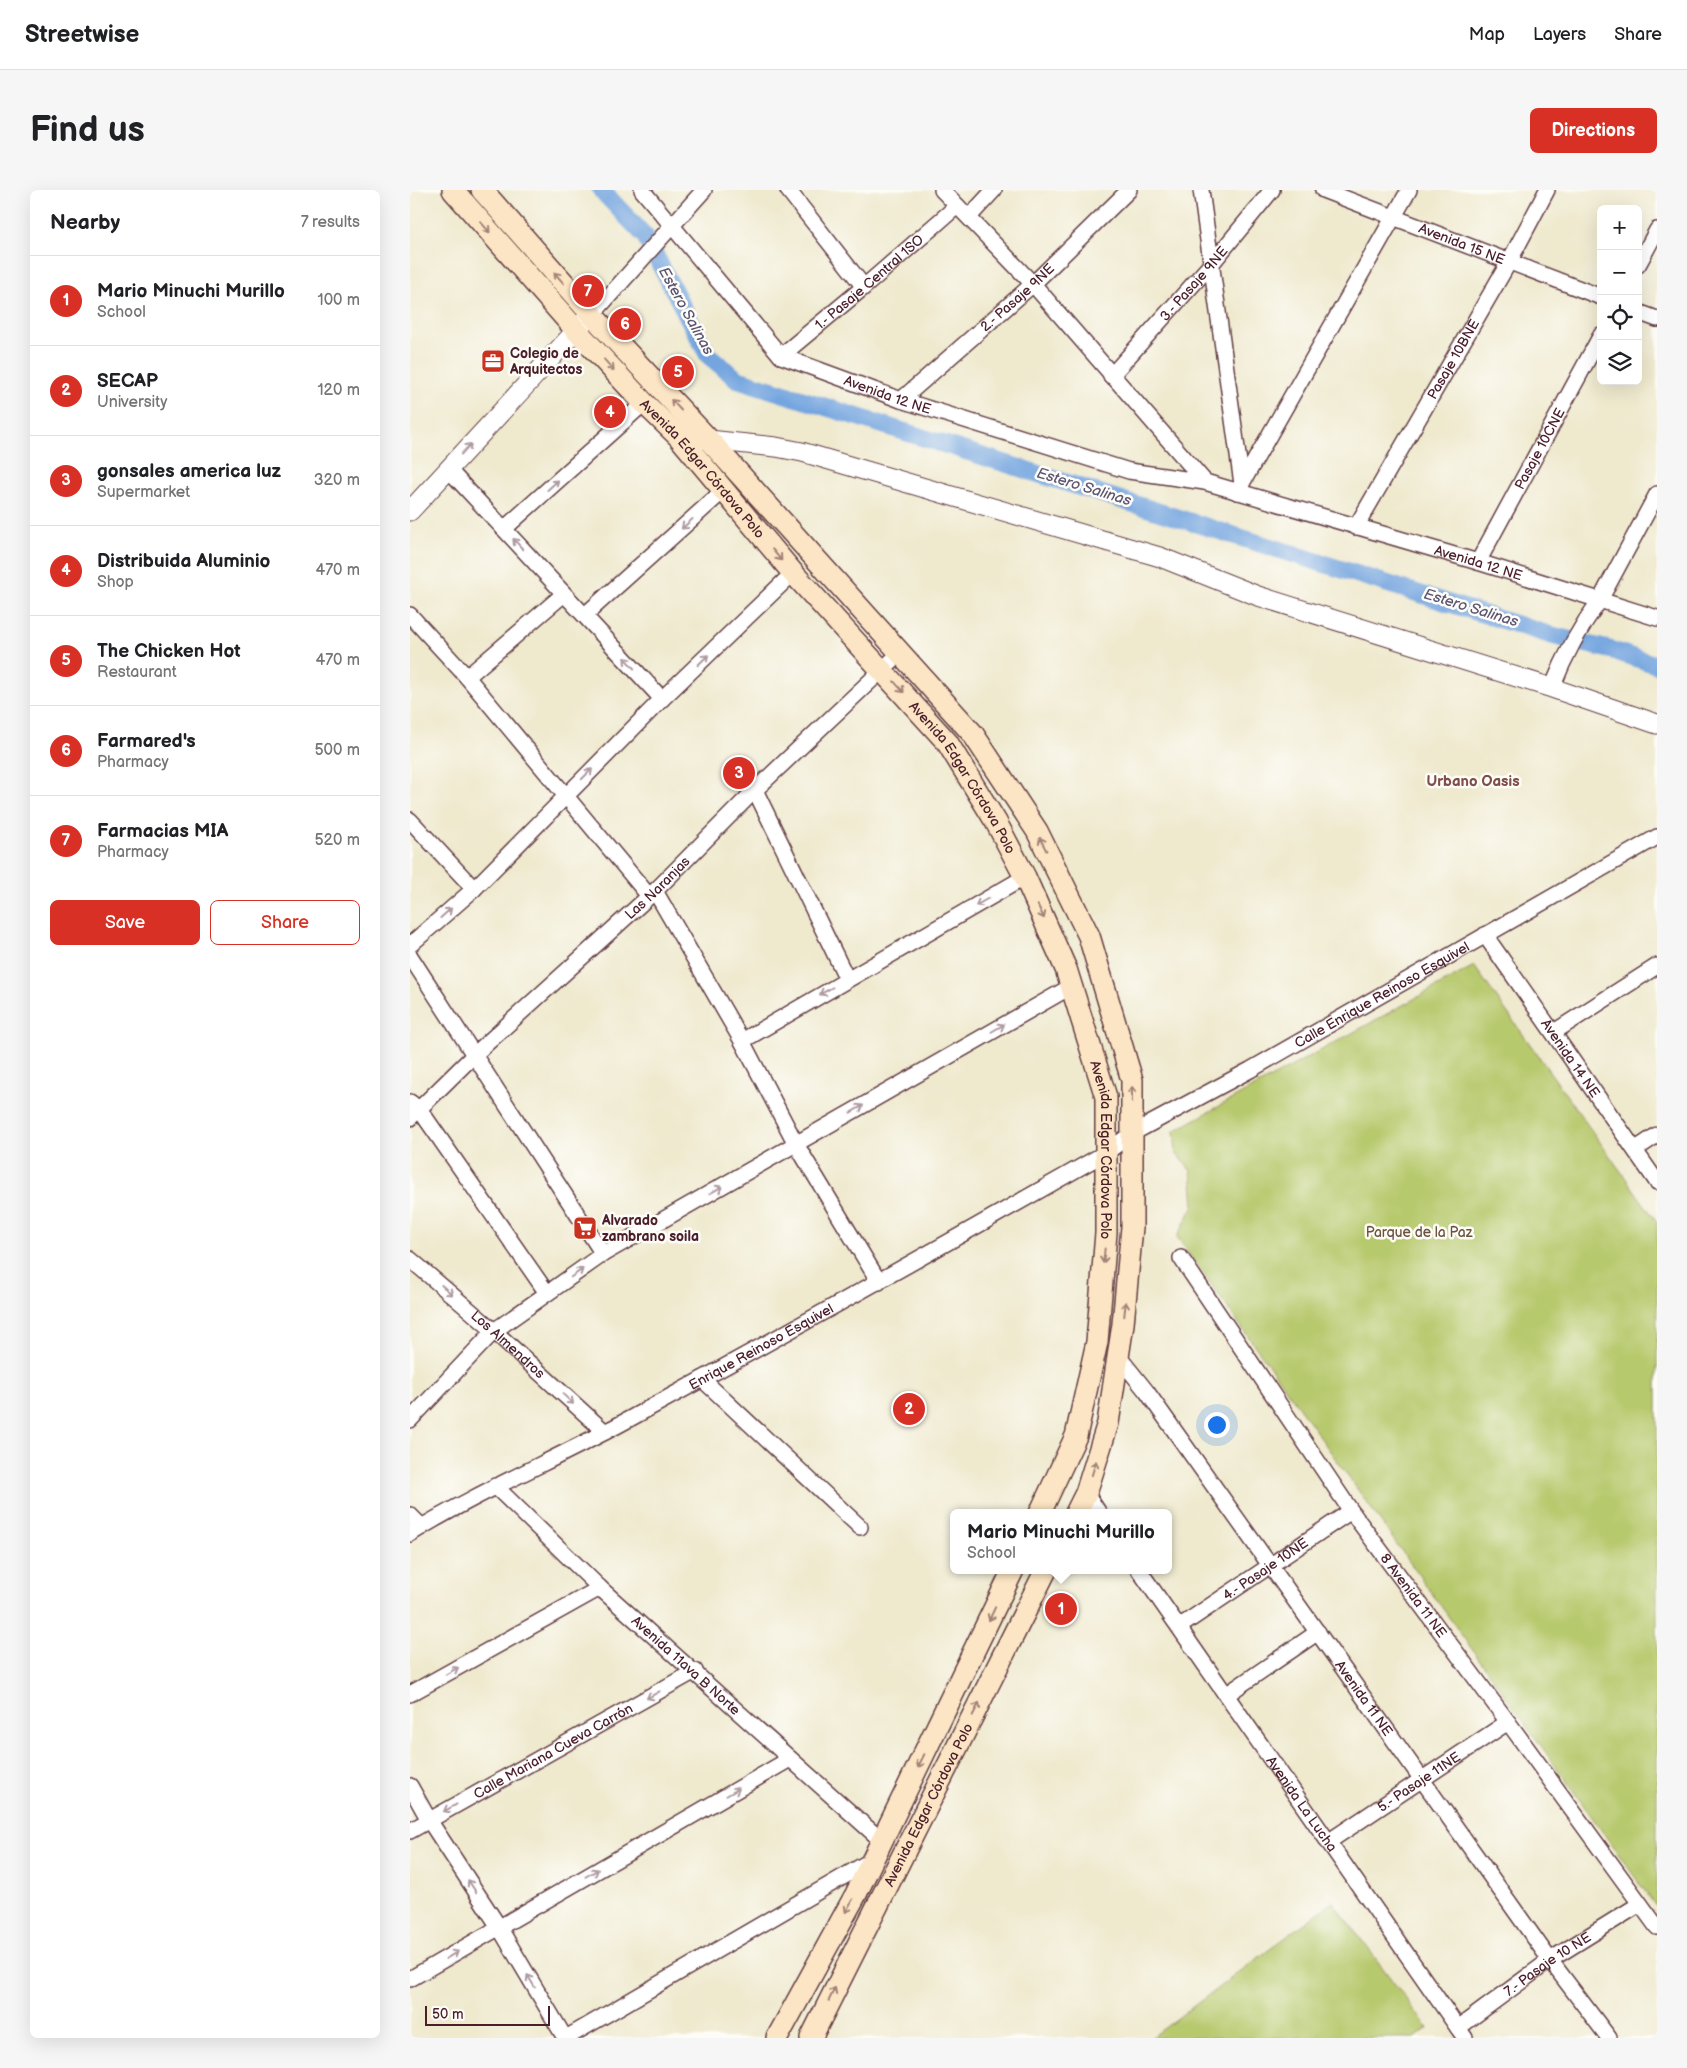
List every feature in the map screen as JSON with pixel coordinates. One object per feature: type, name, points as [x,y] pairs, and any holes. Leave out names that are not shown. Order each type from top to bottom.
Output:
[{"type":"main road","name":"Avenida Edgar Córdova Polo","points":[[453,190],[576,330],[678,437],[793,573],[947,742],[996,822],[1025,878],[1072,986],[1106,1097],[1106,1233],[1097,1342],[1076,1436],[1042,1509]]},
{"type":"main road","name":"Avenida Edgar Córdova Polo","points":[[482,190],[592,315],[709,440],[973,734],[1036,831],[1089,936],[1132,1080],[1132,1226],[1119,1357],[1108,1423],[1086,1493],[1078,1509]]},
{"type":"main road","name":"Avenida Edgar Córdova Polo","points":[[778,2038],[873,1860],[1011,1574]]},
{"type":"main road","name":"Avenida Edgar Córdova Polo","points":[[810,2038],[1044,1574]]},
{"type":"street","name":"Avenida 12 NE","points":[[642,190],[666,232],[781,356],[901,400],[1129,471],[1240,488],[1356,527],[1478,562],[1657,618]]},
{"type":"street","points":[[410,510],[592,315],[704,190]]},
{"type":"street","points":[[788,190],[864,287]]},
{"type":"street","points":[[942,190],[1033,284],[1111,376],[1206,482]]},
{"type":"street","points":[[969,217],[994,190]]},
{"type":"street","name":"2.- Pasaje 9NE","points":[[901,400],[1033,284],[1129,190]]},
{"type":"street","points":[[1201,190],[1213,262],[1240,488]]},
{"type":"street","name":"3.- Pasaje 9NE","points":[[1111,376],[1213,262],[1272,190]]},
{"type":"street","name":"Avenida 15 NE","points":[[1323,190],[1597,295]]},
{"type":"street","points":[[1240,488],[1409,190]]},
{"type":"street","name":"Pasaje 10BNE","points":[[1356,527],[1509,262],[1547,190]]},
{"type":"street","name":"1.- Pasaje Central 1SO","points":[[781,356],[957,206]]},
{"type":"street","points":[[1642,258],[1657,230]]},
{"type":"street","points":[[1642,313],[1657,319]]},
{"type":"street","name":"Pasaje 10CNE","points":[[1478,562],[1598,340]]},
{"type":"street","points":[[504,529],[644,403]]},
{"type":"street","points":[[678,437],[776,447],[802,452],[1160,557],[1258,596],[1552,688],[1657,724]]},
{"type":"street","points":[[448,469],[662,699]]},
{"type":"street","points":[[585,616],[723,491]]},
{"type":"street","points":[[1552,688],[1561,666],[1589,615],[1600,600],[1657,494]]},
{"type":"street","points":[[410,945],[474,888],[662,699],[793,573]]},
{"type":"street","points":[[467,678],[564,594]]},
{"type":"street","points":[[410,615],[467,678],[565,796],[652,894],[742,1041],[796,1144],[879,1282]]},
{"type":"street","name":"Las Naranjas","points":[[413,1110],[652,894],[755,790],[900,653]]},
{"type":"street","points":[[755,790],[847,979]]},
{"type":"street","points":[[410,820],[474,888]]},
{"type":"street","name":"Calle Enrique Reinoso Esquivel","points":[[1107,1152],[1131,1134],[1250,1070],[1657,837]]},
{"type":"street","points":[[742,1041],[1025,878]]},
{"type":"street","name":"Avenida 14 NE","points":[[1485,934],[1636,1149],[1657,1182]]},
{"type":"street","points":[[410,956],[603,1254]]},
{"type":"street","points":[[1554,1032],[1657,966]]},
{"type":"street","points":[[410,1420],[494,1331],[603,1254],[1072,986]]},
{"type":"street","points":[[413,1110],[547,1294]]},
{"type":"street","points":[[1636,1149],[1657,1135]]},
{"type":"street","name":"Enrique Reinoso Esquivel","points":[[416,1530],[495,1486],[605,1432],[702,1379],[879,1282],[1107,1152]]},
{"type":"street","name":"8 Avenida 11 NE","points":[[1181,1258],[1350,1511],[1508,1722],[1657,1927]]},
{"type":"street","name":"Los Almendros","points":[[410,1259],[494,1331],[605,1432]]},
{"type":"street","name":"Avenida 11 NE","points":[[1119,1357],[1147,1392],[1550,1960],[1609,2038]]},
{"type":"street","points":[[702,1379],[860,1527]]},
{"type":"street","name":"Avenida 11ava B Norte","points":[[495,1486],[600,1588],[882,1841]]},
{"type":"street","points":[[1086,1493],[1096,1509]]},
{"type":"street","name":"4.- Pasaje 10NE","points":[[1179,1627],[1350,1511]]},
{"type":"street","points":[[410,1515],[416,1530]]},
{"type":"street","name":"Avenida La Lucha","points":[[1142,1574],[1462,2033]]},
{"type":"street","points":[[410,1694],[600,1588]]},
{"type":"street","points":[[1226,1695],[1318,1632]]},
{"type":"street","name":"Calle Mariana Cueva Carrón","points":[[410,1831],[695,1672]]},
{"type":"street","name":"5.- Pasaje 11NE","points":[[1328,1842],[1508,1722]]},
{"type":"street","points":[[410,1979],[790,1759]]},
{"type":"street","points":[[410,1786],[429,1820],[499,1927],[566,2038],[873,1860]]},
{"type":"street","name":"7.- Pasaje 10 NE","points":[[1462,2033],[1550,1960],[1640,1904]]},
{"type":"green space","name":"Parque de la Paz","points":[[1474,966],[1657,1222],[1657,1908],[1177,1237],[1194,1205],[1191,1171],[1176,1153],[1174,1131]]},
{"type":"green space","points":[[1333,1902],[1428,2028],[1415,2038],[1151,2038]]},
{"type":"waterway","name":"Estero Salinas","points":[[601,190],[645,236],[708,355],[737,379],[1550,635],[1611,650],[1657,665]]},
{"type":"place","name":"Farmacias MIA","points":[[588,291]]},
{"type":"place","name":"Farmared's","points":[[625,324]]},
{"type":"place","name":"Colegio de Arquitectos","points":[[493,361]]},
{"type":"place","name":"The Chicken Hot","points":[[678,372]]},
{"type":"place","name":"Distribuida Aluminio","points":[[610,412]]},
{"type":"place","name":"gonsales america luz","points":[[739,773]]},
{"type":"place","name":"Alvarado zambrano soila","points":[[585,1228]]},
{"type":"place","name":"SECAP","points":[[909,1409]]},
{"type":"place","name":"Mario Minuchi Murillo","points":[[1061,1609]]},
{"type":"district","name":"Urbano Oasis","points":[[1473,781]]}]
